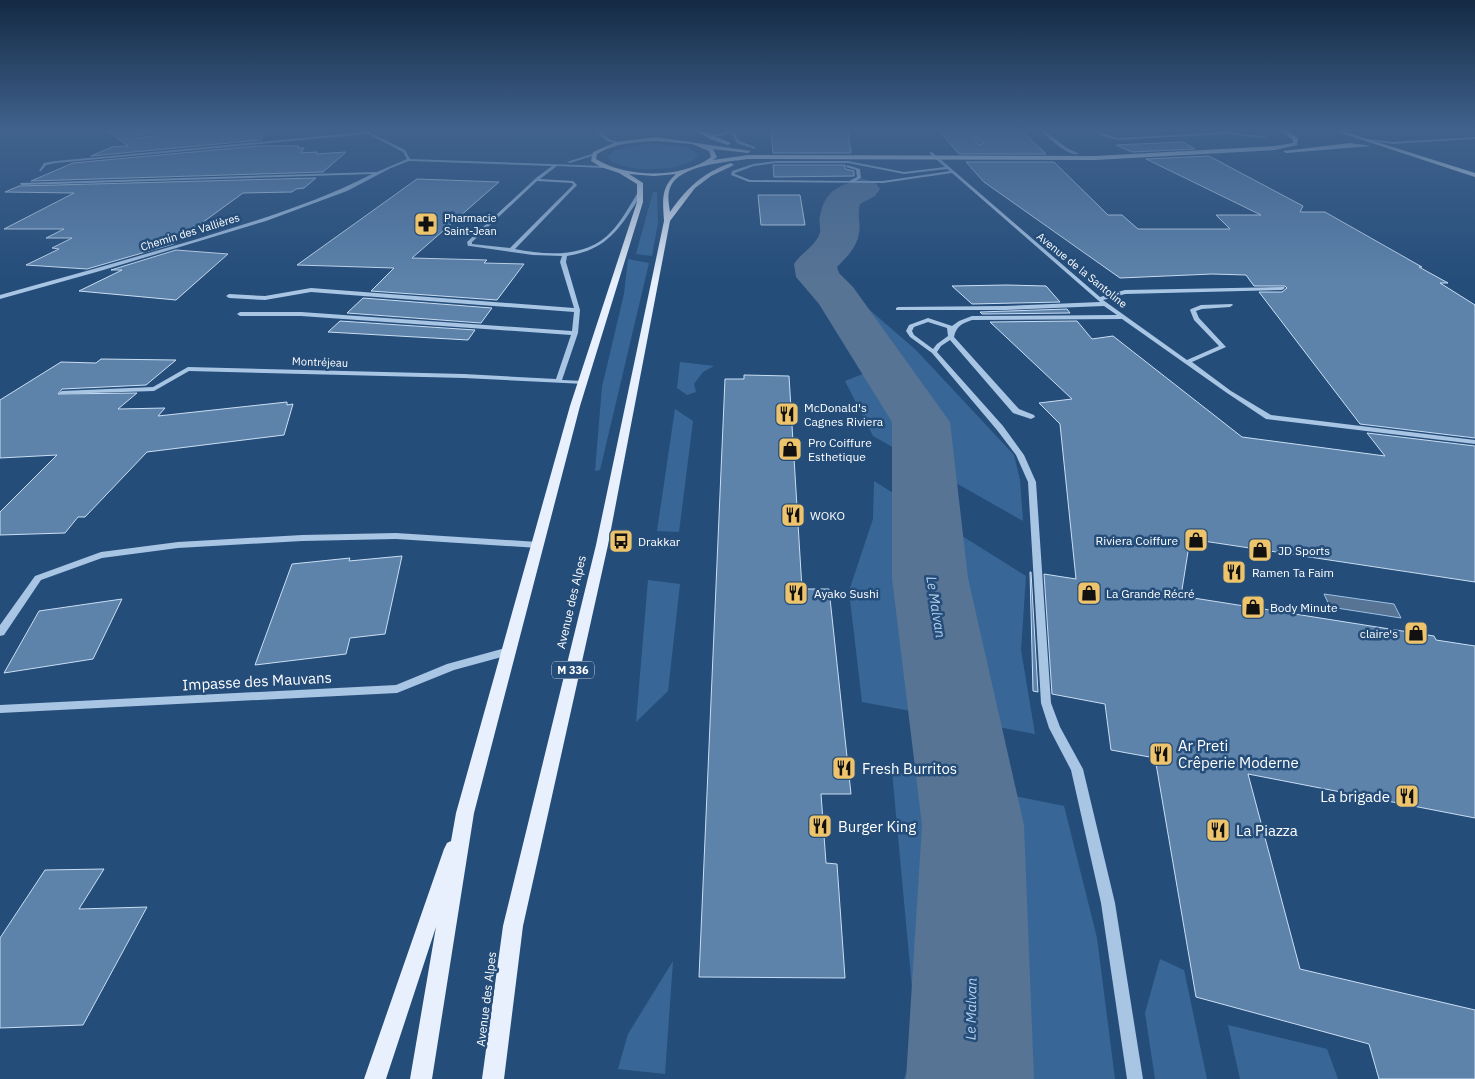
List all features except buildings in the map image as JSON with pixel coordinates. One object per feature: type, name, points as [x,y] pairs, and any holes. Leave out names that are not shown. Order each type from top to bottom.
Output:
[{"type":"main road","points":[[375,1079],[465,814],[583,383],[640,202],[640,183],[637,181]]},
{"type":"main road","name":"Avenue des Alpes","points":[[493,1079],[513,926],[602,546],[666,221],[666,189],[669,181]]},
{"type":"main road","points":[[666,221],[697,181]]},
{"type":"main road","points":[[421,1079],[465,814]]},
{"type":"street","points":[[21,184],[107,181]]},
{"type":"street","name":"Chemin des Vallières","points":[[0,297],[98,270],[264,220],[345,190],[361,181]]},
{"type":"street","points":[[535,181],[470,242],[470,245],[526,253],[565,254],[585,250],[602,242],[616,228],[640,193]]},
{"type":"street","points":[[511,250],[575,185],[573,182],[561,181]]},
{"type":"street","points":[[862,181],[890,181]]},
{"type":"street","name":"Avenue de la Santoline","points":[[962,181],[1105,304],[1229,392],[1268,417],[1475,442]]},
{"type":"street","points":[[558,382],[575,335],[577,310],[563,262],[565,254]]},
{"type":"street","points":[[1099,298],[1125,292],[1282,288]]},
{"type":"street","points":[[230,296],[265,298],[311,290],[577,310]]},
{"type":"street","points":[[898,308],[1005,308],[1105,304]]},
{"type":"street","points":[[1187,362],[1223,347],[1196,319],[1193,310],[1201,307],[1230,305]]},
{"type":"street","points":[[240,314],[301,314],[575,335]]},
{"type":"street","points":[[952,337],[952,329],[959,322],[972,318],[1124,317]]},
{"type":"street","points":[[1031,418],[1016,411],[952,337],[950,327],[928,320],[911,326],[909,330],[912,336],[934,352],[1000,428],[1020,455],[1032,482],[1046,703],[1055,728],[1077,769],[1108,903],[1135,1079]]},
{"type":"street","points":[[934,352],[939,345],[952,337]]},
{"type":"street","name":"Montréjeau","points":[[62,393],[154,388],[188,369],[464,376],[583,383]]},
{"type":"street","points":[[0,632],[38,578],[101,555],[178,545],[302,538],[396,536],[538,545]]},
{"type":"street","name":"Impasse des Mauvans","points":[[0,709],[397,689],[451,667],[509,651]]},
{"type":"shaded area","points":[[653,192],[657,192],[658,223],[652,256],[636,254]]},
{"type":"shaded area","points":[[628,259],[649,263],[600,470],[595,471],[602,387],[624,294]]},
{"type":"shaded area","points":[[828,274],[916,350],[1014,455],[1020,480],[1023,521],[873,436],[845,381],[868,372],[857,355],[839,310],[801,280]]},
{"type":"shaded area","points":[[680,362],[714,366],[703,372],[694,384],[696,392],[687,395],[677,388]]},
{"type":"shaded area","points":[[675,409],[693,421],[679,532],[657,531]]},
{"type":"shaded area","points":[[874,481],[1026,576],[1021,650],[1035,734],[862,702],[849,591],[873,519]]},
{"type":"shaded area","points":[[648,580],[680,584],[668,691],[636,722]]},
{"type":"shaded area","points":[[1324,594],[1394,604],[1401,618],[1330,607]]},
{"type":"shaded area","points":[[892,771],[1064,806],[1097,938],[1115,1079],[904,1079],[917,1042]]},
{"type":"shaded area","points":[[1160,959],[1184,970],[1207,1079],[1155,1079],[1145,1013]]},
{"type":"shaded area","points":[[673,961],[665,1074],[618,1069],[628,1034]]},
{"type":"shaded area","points":[[1228,1025],[1327,1049],[1338,1079],[1240,1079]]},
{"type":"waterway","name":"Le Malvan","points":[[863,189],[843,199],[838,218],[840,232],[833,248],[815,264],[818,277],[837,297],[921,422],[930,578],[973,825],[970,1079]]},
{"type":"place","name":"Pharmacie Saint-Jean","points":[[426,224]]},
{"type":"place","name":"McDonald's Cagnes Riviera","points":[[787,414]]},
{"type":"place","name":"Pro Coiffure Esthetique","points":[[790,449]]},
{"type":"place","name":"WOKO","points":[[793,515]]},
{"type":"place","name":"Riviera Coiffure","points":[[1196,540]]},
{"type":"place","name":"Drakkar","points":[[621,541]]},
{"type":"place","name":"JD Sports","points":[[1260,550]]},
{"type":"place","name":"Ramen Ta Faim","points":[[1234,572]]},
{"type":"place","name":"Ayako Sushi","points":[[796,593]]},
{"type":"place","name":"La Grande Récré","points":[[1089,593]]},
{"type":"place","name":"Body Minute","points":[[1253,607]]},
{"type":"place","name":"claire's","points":[[1416,633]]},
{"type":"place","name":"Ar Preti Crêperie Moderne","points":[[1161,754]]},
{"type":"place","name":"Fresh Burritos","points":[[844,768]]},
{"type":"place","name":"La brigade","points":[[1407,796]]},
{"type":"place","name":"Burger King","points":[[820,826]]},
{"type":"place","name":"La Piazza","points":[[1218,830]]}]
